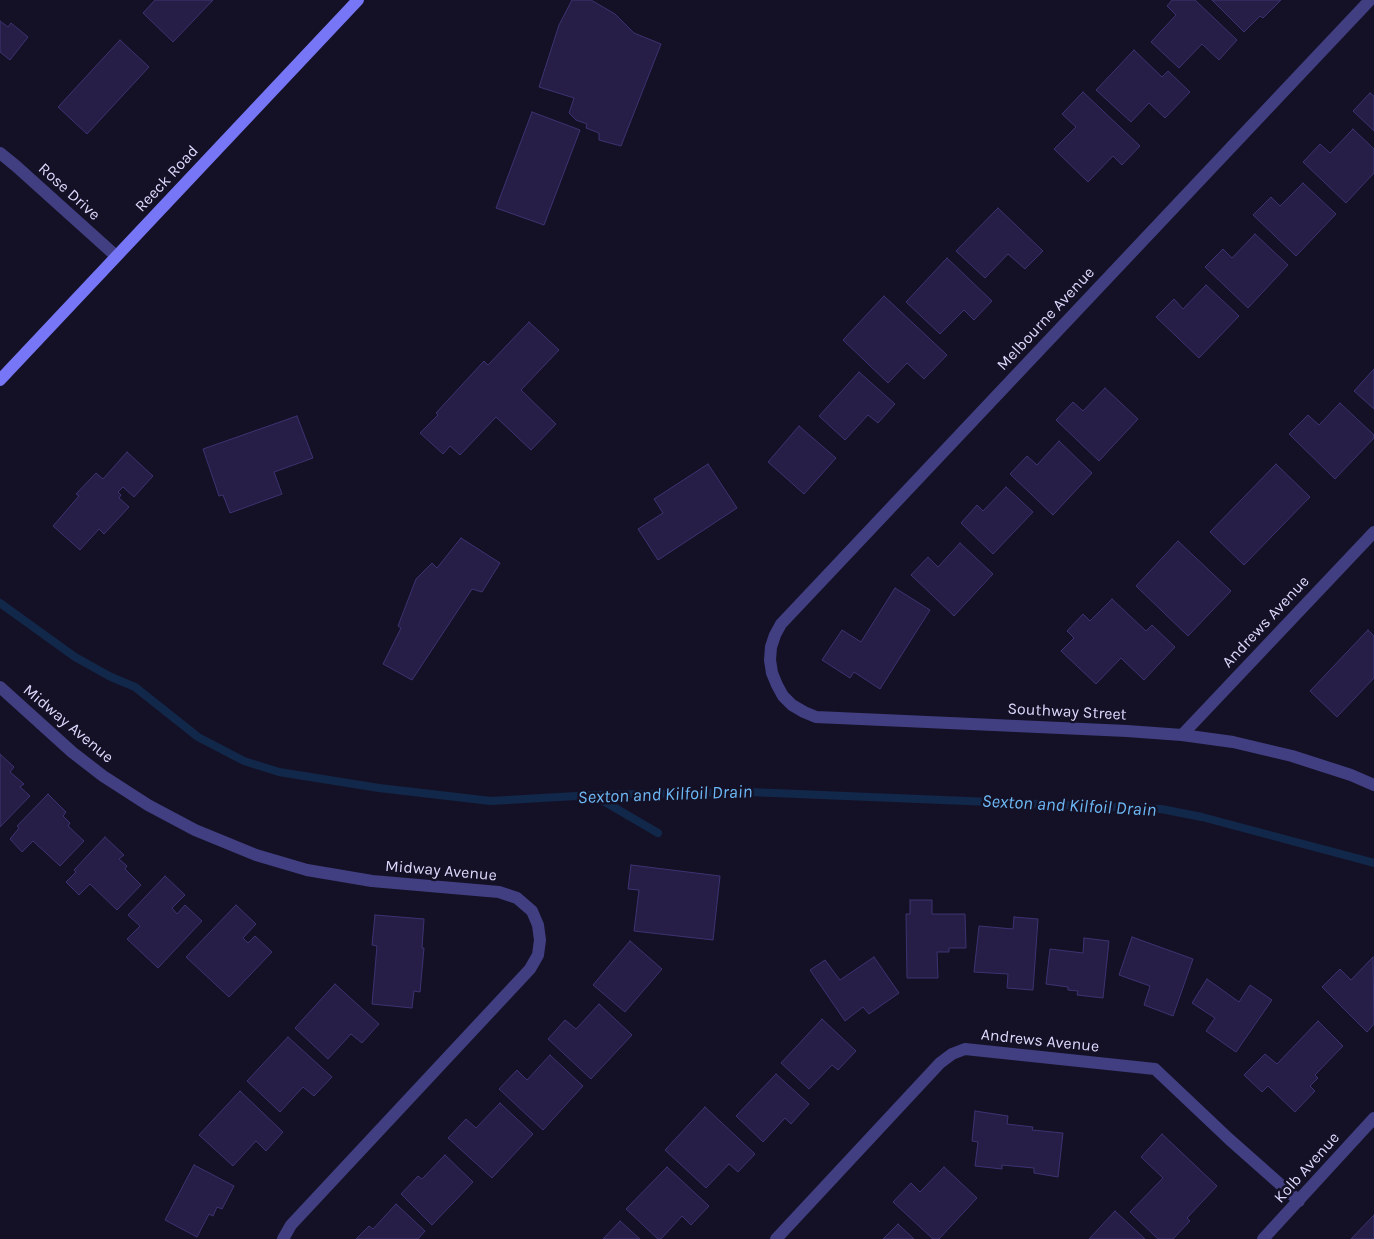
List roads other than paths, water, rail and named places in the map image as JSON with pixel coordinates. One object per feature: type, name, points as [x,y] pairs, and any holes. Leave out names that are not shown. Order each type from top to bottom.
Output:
[{"type":"street","name":"Reeck Road","points":[[0,380],[358,0]]},
{"type":"street","name":"Melbourne Avenue","points":[[772,673],[770,660],[772,647],[775,635],[782,624],[1370,0]]},
{"type":"street","name":"Rose Drive","points":[[0,153],[116,256]]},
{"type":"street","name":"Andrews Avenue","points":[[1182,735],[1374,532]]},
{"type":"street","name":"Southway Street","points":[[772,673],[776,685],[783,696],[792,705],[816,717],[1182,735],[1233,742],[1292,756],[1351,775],[1374,785]]},
{"type":"street","name":"Midway Avenue","points":[[0,687],[72,752],[103,776],[148,805],[195,830],[256,855],[307,870],[372,881],[499,892],[518,898],[532,911],[538,925],[540,940],[538,955],[530,969],[291,1225],[283,1239]]},
{"type":"street","name":"Andrews Avenue","points":[[776,1239],[940,1062],[952,1054],[965,1049],[1155,1069],[1229,1139],[1299,1201]]},
{"type":"street","name":"Kolb Avenue","points":[[1263,1239],[1374,1118]]},
{"type":"waterway","name":"Sexton and Kilfoil Drain","points":[[0,603],[75,657],[111,677],[135,687],[198,737],[244,761],[279,772],[379,788],[491,801],[593,795],[749,792],[1161,809],[1202,817],[1374,863]]},
{"type":"waterway","points":[[593,795],[658,833]]}]
